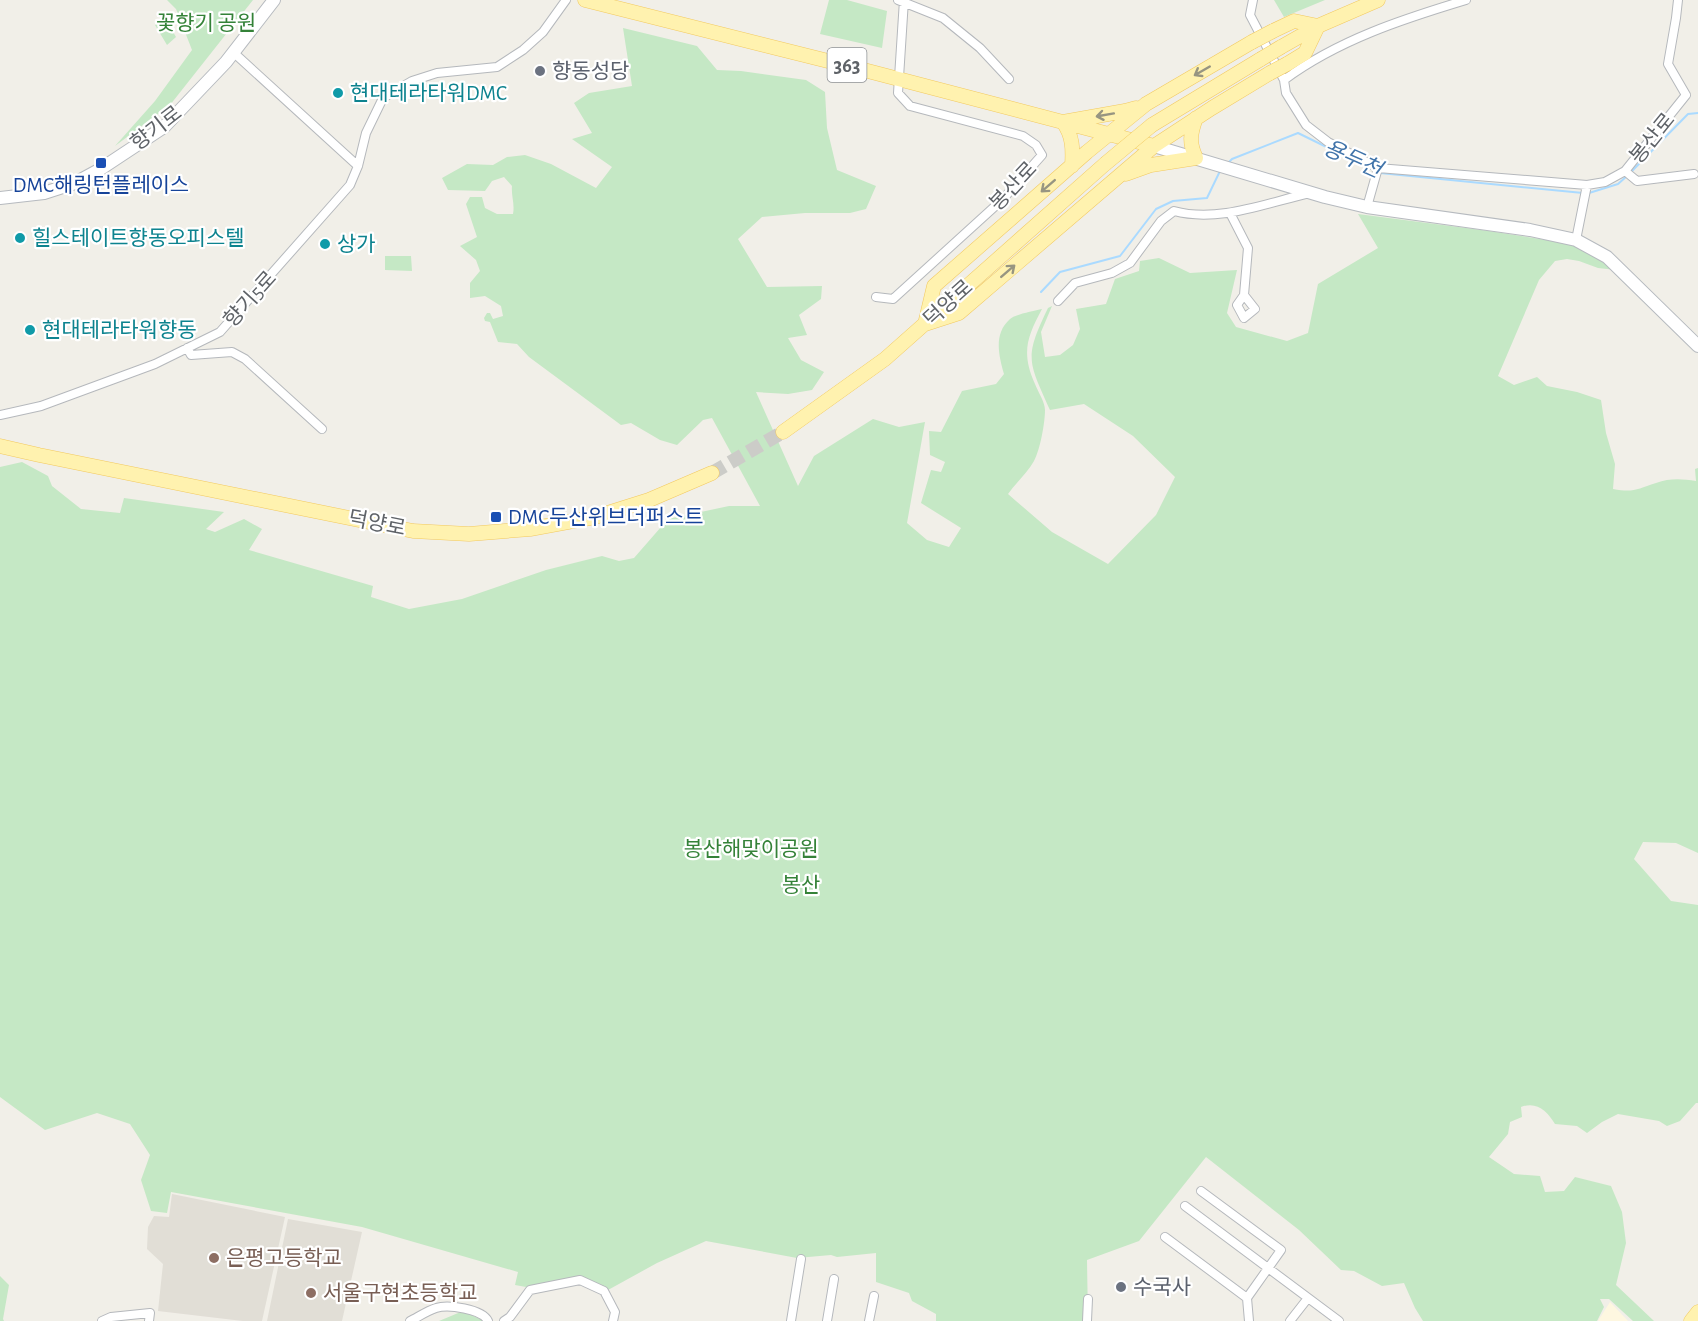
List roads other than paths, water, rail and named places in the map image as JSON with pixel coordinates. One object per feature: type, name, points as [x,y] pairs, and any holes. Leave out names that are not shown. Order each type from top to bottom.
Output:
[{"type":"main road","name":"향기로","points":[[0,198],[44,193],[75,183],[164,127],[233,52],[274,0]]},
{"type":"main road","name":"363","points":[[585,0],[1154,146],[1310,193],[1367,207],[1530,230],[1576,240],[1607,257],[1698,346]]},
{"type":"main road","points":[[925,324],[934,286],[1108,134],[1146,104],[1252,42],[1294,21],[1318,26],[1378,0]]},
{"type":"main road","points":[[925,324],[959,313],[1154,146],[1196,118],[1305,53],[1318,26]]},
{"type":"main road","name":"덕양로","points":[[783,432],[885,359],[1152,125],[1318,26]]},
{"type":"main road","points":[[1072,166],[1071,132],[1063,122],[1125,111],[1146,104]]},
{"type":"main road","points":[[1114,181],[1127,173],[1150,165],[1196,158],[1191,139],[1196,118]]},
{"type":"main road","name":"덕양로","points":[[0,446],[413,531],[469,534],[530,529],[595,517],[649,500],[712,473]]},
{"type":"main road","name":"덕양로","points":[[0,456],[39,455]]},
{"type":"main road","points":[[1691,1321],[1698,1312]]},
{"type":"street","name":"향기5로","points":[[0,415],[41,406],[171,356],[189,352],[220,332],[350,185],[358,166],[366,133],[383,98],[412,81],[437,73],[497,67],[524,50],[566,0]]},
{"type":"street","name":"봉산로","points":[[1253,0],[1250,15],[1284,80],[1286,93],[1306,125],[1328,142],[1378,168],[1587,185],[1605,182],[1625,171],[1686,95],[1668,64],[1677,0]]},
{"type":"street","points":[[1284,80],[1304,65],[1354,39],[1466,0]]},
{"type":"street","name":"봉산로","points":[[876,297],[893,299],[1003,199],[1042,155],[1036,145],[1023,136],[910,106],[898,93],[902,1],[943,18],[980,48],[1009,79]]},
{"type":"street","points":[[233,52],[358,166]]},
{"type":"street","points":[[1686,95],[1698,97]]},
{"type":"street","points":[[1367,207],[1378,168]]},
{"type":"street","points":[[1625,171],[1637,181],[1694,174]]},
{"type":"street","points":[[1576,240],[1587,185]]},
{"type":"street","points":[[1058,301],[1075,283],[1112,273],[1130,263],[1161,221],[1174,211],[1189,215],[1230,213],[1310,193]]},
{"type":"street","points":[[1230,213],[1248,248],[1244,295]]},
{"type":"street","points":[[189,352],[232,352],[245,359],[322,429]]},
{"type":"street","points":[[1201,1191],[1281,1250],[1247,1298],[1250,1321]]},
{"type":"street","points":[[1185,1206],[1339,1321]]},
{"type":"street","points":[[1165,1237],[1247,1298]]},
{"type":"street","points":[[791,1321],[801,1259]]},
{"type":"street","points":[[827,1321],[834,1279]]},
{"type":"street","points":[[504,1321],[510,1317],[530,1290],[580,1280],[604,1291],[615,1312],[613,1321]]},
{"type":"street","points":[[869,1321],[874,1296]]},
{"type":"street","points":[[1290,1321],[1308,1298]]},
{"type":"street","points":[[1087,1321],[1088,1299]]},
{"type":"street","points":[[410,1321],[437,1307],[464,1308],[486,1317],[489,1321]]},
{"type":"street","points":[[102,1321],[111,1317],[150,1313],[149,1321]]},
{"type":"waterway","name":"용두천","points":[[1631,172],[1688,114],[1698,113]]},
{"type":"waterway","name":"용두천","points":[[1228,163],[1232,159],[1298,133],[1353,160]]},
{"type":"waterway","name":"용두천","points":[[1041,292],[1060,272],[1120,256],[1156,209],[1173,201],[1207,198],[1220,171]]},
{"type":"waterway","name":"용두천","points":[[1380,173],[1583,193]]},
{"type":"waterway","name":"용두천","points":[[1589,193],[1618,184],[1627,176]]},
{"type":"tunnel","points":[[712,473],[783,432]]},
{"type":"place","name":"향동성당","points":[[540,71]]},
{"type":"place","name":"현대테라타워DMC","points":[[338,93]]},
{"type":"place","name":"DMC해링턴플레이스","points":[[101,163]]},
{"type":"place","name":"힐스테이트향동오피스텔","points":[[20,238]]},
{"type":"place","name":"상가","points":[[325,244]]},
{"type":"place","name":"현대테라타워향동","points":[[30,330]]},
{"type":"place","name":"DMC두산위브더퍼스트","points":[[496,517]]},
{"type":"place","name":"은평고등학교","points":[[214,1258]]},
{"type":"place","name":"수국사","points":[[1121,1287]]},
{"type":"place","name":"서울구현초등학교","points":[[311,1293]]},
{"type":"park label","name":"꽃향기 공원","points":[[206,23]]},
{"type":"park label","name":"봉산해맞이공원","points":[[751,849]]},
{"type":"park label","name":"봉산","points":[[801,885]]}]
